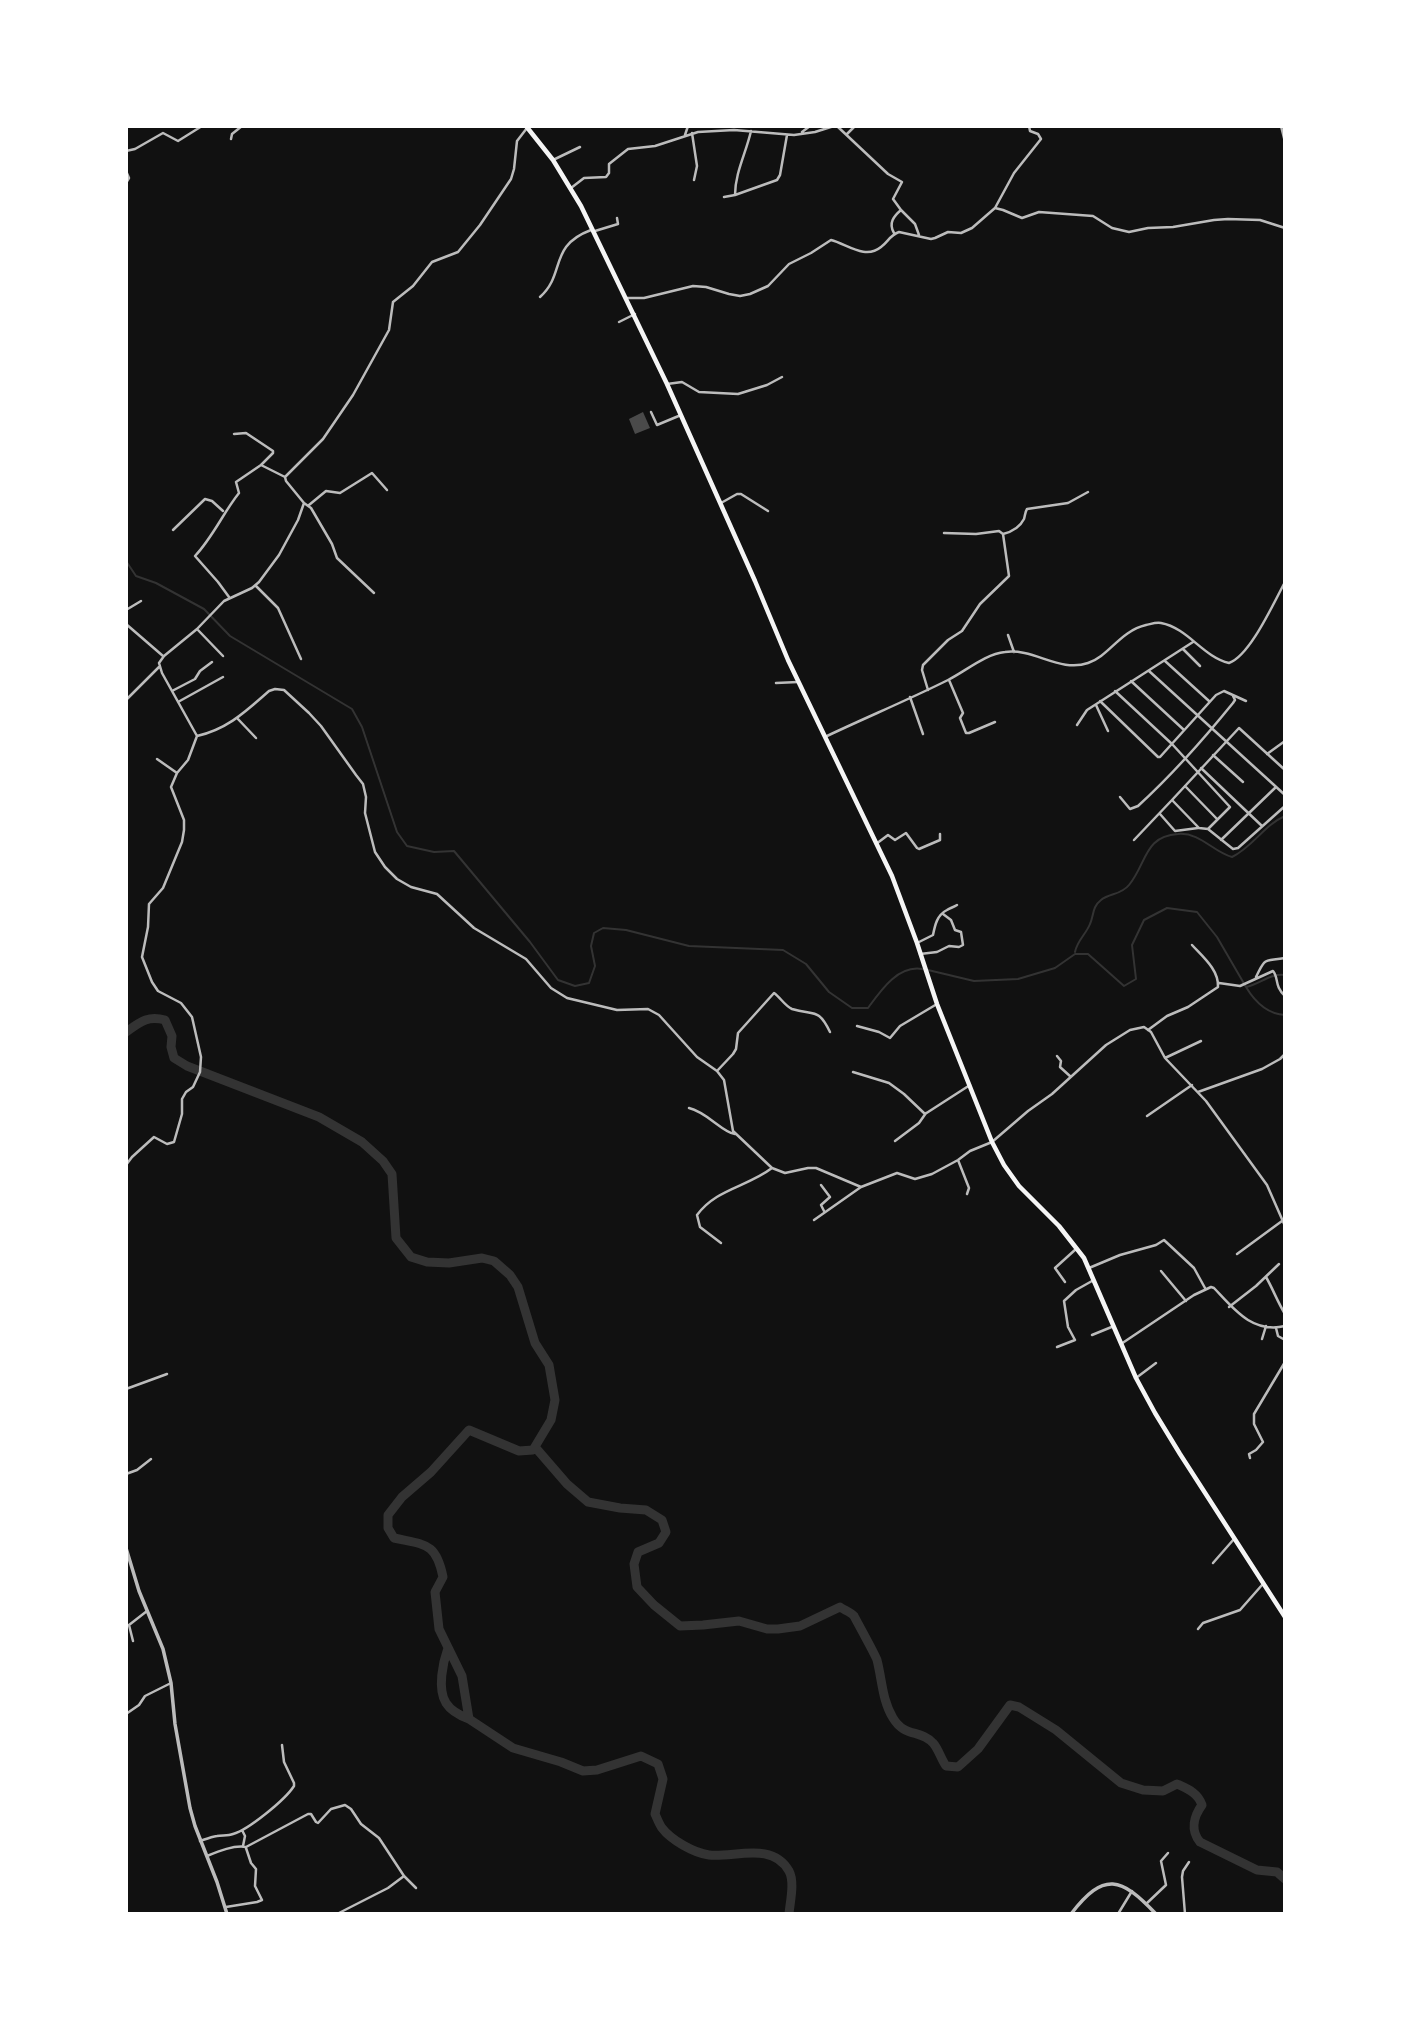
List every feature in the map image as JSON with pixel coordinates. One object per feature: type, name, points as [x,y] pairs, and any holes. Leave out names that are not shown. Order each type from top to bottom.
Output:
[{"type":"main road","points":[[526,127],[546,150],[571,188],[649,344],[798,682],[892,876],[937,1004],[992,1142],[1019,1186],[1077,1248],[1095,1280],[1136,1378],[1180,1454],[1285,1617]]},
{"type":"street","points":[[126,151],[135,149],[163,133],[178,141],[202,126]]},
{"type":"street","points":[[231,139],[231,135],[242,126]]},
{"type":"street","points":[[685,135],[688,126]]},
{"type":"street","points":[[800,134],[810,126]]},
{"type":"street","points":[[571,188],[584,178],[606,177],[609,164],[628,149],[654,146],[692,133],[716,130],[800,134],[835,126],[847,134],[892,178],[901,181],[902,184],[893,199],[915,225],[919,235]]},
{"type":"street","points":[[847,134],[855,126]]},
{"type":"street","points":[[894,233],[935,239],[948,232],[967,231],[995,208],[1014,173],[1041,139],[1038,134],[1030,131],[1029,126]]},
{"type":"street","points":[[1281,126],[1285,142]]},
{"type":"street","points":[[285,477],[323,439],[353,395],[389,330],[393,302],[413,286],[435,260],[458,252],[491,211],[510,179],[514,169],[517,141],[526,127]]},
{"type":"street","points":[[735,195],[738,173],[751,131]]},
{"type":"street","points":[[692,133],[697,166],[694,180]]},
{"type":"street","points":[[724,197],[777,180],[787,134]]},
{"type":"street","points":[[552,159],[580,146]]},
{"type":"street","points":[[126,172],[129,177],[126,183]]},
{"type":"street","points":[[995,208],[1022,218],[1039,212],[1093,216],[1112,228],[1129,232],[1228,219],[1259,220],[1285,228]]},
{"type":"street","points":[[894,233],[892,221],[901,210]]},
{"type":"street","points":[[540,297],[555,274],[564,250],[577,235],[618,224],[617,218]]},
{"type":"street","points":[[627,298],[644,298],[693,286],[740,296],[750,294],[768,286],[789,264],[829,241],[864,253],[879,249],[894,233]]},
{"type":"street","points":[[619,322],[635,314]]},
{"type":"street","points":[[667,384],[682,382],[699,391],[738,394],[782,377]]},
{"type":"street","points":[[651,412],[657,425],[681,415]]},
{"type":"street","points":[[229,597],[205,565],[195,557],[240,491],[235,483],[273,453],[246,433],[234,434]]},
{"type":"street","points":[[261,465],[285,477],[304,503],[309,505],[331,542],[337,558],[374,593]]},
{"type":"street","points":[[309,505],[326,491],[340,493],[372,473],[387,490]]},
{"type":"street","points":[[944,533],[976,534],[999,531],[1003,534],[1015,530],[1027,509],[1068,503],[1087,492]]},
{"type":"street","points":[[721,503],[741,494],[768,511]]},
{"type":"street","points":[[173,530],[205,499],[212,501],[224,512]]},
{"type":"street","points":[[126,700],[159,667],[164,656],[197,629],[229,597],[256,586],[279,555],[304,503]]},
{"type":"street","points":[[928,690],[923,665],[948,640],[962,631],[980,604],[1009,576],[1003,534]]},
{"type":"street","points":[[825,736],[949,680],[989,656],[1014,652],[1060,664],[1081,665],[1094,660],[1128,632],[1159,622],[1176,628],[1221,661],[1237,661],[1248,648],[1285,582]]},
{"type":"street","points":[[256,586],[278,608],[301,659]]},
{"type":"street","points":[[126,610],[141,601]]},
{"type":"street","points":[[126,624],[164,656]]},
{"type":"street","points":[[197,629],[223,656]]},
{"type":"street","points":[[1008,635],[1014,652]]},
{"type":"street","points":[[1077,725],[1083,714],[1115,691],[1193,642]]},
{"type":"street","points":[[1183,649],[1200,666]]},
{"type":"street","points":[[1165,661],[1209,701]]},
{"type":"street","points":[[172,691],[195,679],[200,671],[212,662]]},
{"type":"street","points":[[126,1165],[154,1137],[167,1144],[174,1142],[182,1114],[181,1099],[193,1087],[200,1072],[201,1057],[192,1017],[181,1003],[158,991],[142,957],[147,936],[149,904],[163,888],[183,836],[184,820],[171,787],[177,773],[188,760],[197,736],[159,667]]},
{"type":"street","points":[[1149,671],[1285,795]]},
{"type":"street","points":[[178,702],[223,677]]},
{"type":"street","points":[[949,680],[963,713],[960,718],[967,733],[995,722]]},
{"type":"street","points":[[1131,681],[1184,730]]},
{"type":"street","points":[[776,683],[798,682]]},
{"type":"street","points":[[197,736],[219,730],[269,691],[275,688],[285,691],[321,726],[363,785],[371,842],[378,859],[397,879],[411,887],[436,894],[474,928],[526,960],[551,988],[567,998],[617,1010],[648,1009],[654,1013],[697,1057],[717,1071],[726,1083],[730,1124],[735,1134],[772,1168],[785,1173],[816,1168],[862,1188]]},
{"type":"street","points":[[1115,691],[1262,826]]},
{"type":"street","points":[[1100,702],[1158,757],[1216,695],[1224,691],[1246,701]]},
{"type":"street","points":[[1120,797],[1130,809],[1136,809],[1213,729],[1233,704],[1233,696]]},
{"type":"street","points":[[910,697],[923,734]]},
{"type":"street","points":[[1096,705],[1108,731]]},
{"type":"street","points":[[237,718],[256,738]]},
{"type":"street","points":[[1133,840],[1239,729],[1285,770]]},
{"type":"street","points":[[1267,754],[1285,741]]},
{"type":"street","points":[[1213,755],[1242,782]]},
{"type":"street","points":[[157,759],[177,773]]},
{"type":"street","points":[[1199,770],[1230,807],[1208,829]]},
{"type":"street","points":[[1185,786],[1217,820]]},
{"type":"street","points":[[1222,840],[1276,787]]},
{"type":"street","points":[[1172,800],[1199,828]]},
{"type":"street","points":[[1160,814],[1175,831],[1208,829],[1232,848],[1238,848],[1285,806]]},
{"type":"street","points":[[876,844],[888,835],[895,840],[906,833],[919,849],[940,840],[940,834]]},
{"type":"street","points":[[917,943],[933,935],[936,920],[946,910],[957,905]]},
{"type":"street","points":[[920,955],[937,952],[949,946],[963,945],[961,932],[955,930],[951,920],[943,914]]},
{"type":"street","points":[[1148,1030],[1167,1016],[1211,994],[1218,987],[1219,983],[1211,966],[1192,945]]},
{"type":"street","points":[[1255,978],[1266,961],[1285,958]]},
{"type":"street","points":[[1219,983],[1240,986],[1255,978],[1275,973],[1278,987],[1285,996]]},
{"type":"street","points":[[717,1071],[733,1054],[740,1031],[774,993],[790,1009],[812,1012],[818,1016],[830,1032]]},
{"type":"street","points":[[858,1026],[890,1038],[900,1026],[937,1004]]},
{"type":"street","points":[[814,1220],[862,1188],[897,1173],[915,1179],[932,1174],[970,1151],[992,1142],[1052,1094],[1106,1045],[1121,1034],[1144,1027],[1166,1058],[1198,1092],[1267,1185],[1285,1226]]},
{"type":"street","points":[[1166,1058],[1201,1041]]},
{"type":"street","points":[[1198,1092],[1262,1069],[1285,1054]]},
{"type":"street","points":[[1057,1056],[1061,1061],[1060,1067],[1071,1077]]},
{"type":"street","points":[[853,1072],[889,1083],[926,1114]]},
{"type":"street","points":[[895,1141],[919,1123],[926,1114],[970,1085]]},
{"type":"street","points":[[1147,1116],[1192,1085]]},
{"type":"street","points":[[689,1108],[707,1115],[730,1134],[735,1134]]},
{"type":"street","points":[[958,1160],[969,1188],[967,1194]]},
{"type":"street","points":[[721,1243],[699,1227],[697,1215],[708,1203],[725,1192],[748,1183],[772,1168]]},
{"type":"street","points":[[821,1185],[830,1197],[821,1206],[825,1212]]},
{"type":"street","points":[[1237,1254],[1282,1221]]},
{"type":"street","points":[[1089,1268],[1165,1241],[1180,1258],[1194,1268],[1205,1289]]},
{"type":"street","points":[[1065,1282],[1055,1268],[1077,1248]]},
{"type":"street","points":[[1229,1307],[1279,1264]]},
{"type":"street","points":[[1161,1271],[1186,1301]]},
{"type":"street","points":[[1266,1277],[1285,1314]]},
{"type":"street","points":[[1056,1347],[1075,1340],[1068,1327],[1064,1301],[1085,1284],[1095,1280]]},
{"type":"street","points":[[1121,1344],[1205,1289],[1214,1288],[1229,1307],[1248,1320],[1276,1328],[1285,1326]]},
{"type":"street","points":[[1092,1335],[1114,1326]]},
{"type":"street","points":[[1262,1339],[1266,1326]]},
{"type":"street","points":[[1276,1328],[1278,1336],[1285,1340]]},
{"type":"street","points":[[1250,1458],[1250,1453],[1263,1442],[1254,1424],[1256,1408],[1285,1362]]},
{"type":"street","points":[[1136,1378],[1156,1363]]},
{"type":"street","points":[[126,1389],[166,1374]]},
{"type":"street","points":[[126,1474],[137,1470],[151,1459]]},
{"type":"street","points":[[1213,1563],[1235,1538]]},
{"type":"street","points":[[126,1548],[163,1649],[192,1815],[228,1914]]},
{"type":"street","points":[[1198,1629],[1204,1623],[1240,1610],[1264,1583]]},
{"type":"street","points":[[133,1641],[129,1625],[148,1611]]},
{"type":"street","points":[[126,1714],[139,1705],[145,1696],[171,1683]]},
{"type":"street","points":[[200,1841],[229,1836],[242,1830],[284,1799],[294,1786],[284,1762],[282,1745]]},
{"type":"street","points":[[207,1856],[225,1849],[244,1847],[308,1814],[318,1822],[331,1809],[345,1805],[351,1809],[360,1824],[379,1838],[404,1876],[416,1888]]},
{"type":"street","points":[[226,1907],[262,1900],[255,1886],[257,1869],[251,1863],[244,1847],[246,1836],[242,1830]]},
{"type":"street","points":[[1146,1904],[1166,1885],[1161,1861],[1168,1853]]},
{"type":"street","points":[[1185,1914],[1182,1877],[1189,1862]]},
{"type":"street","points":[[337,1914],[388,1888],[404,1876]]},
{"type":"street","points":[[1071,1914],[1087,1894],[1098,1886],[1114,1885],[1132,1891],[1156,1914]]},
{"type":"street","points":[[1118,1914],[1132,1891]]},
{"type":"building","points":[[643,412],[650,428],[635,434],[629,419]]},
{"type":"waterway","points":[[126,561],[136,576],[156,583],[204,609],[230,636],[352,709],[362,727],[397,832],[407,846],[434,852],[454,851],[558,980],[575,986],[589,983],[595,966],[591,946],[594,933],[603,928],[626,930],[689,946],[783,950],[806,964],[829,992],[852,1008],[868,1008],[891,980],[905,971],[922,969]]},
{"type":"waterway","points":[[1075,952],[1090,924],[1096,905],[1129,885],[1152,845],[1159,840],[1167,836],[1186,834],[1232,857],[1285,816]]},
{"type":"waterway","points":[[928,970],[974,981],[1018,979],[1055,968],[1075,954],[1088,954],[1124,986],[1136,979],[1132,945],[1144,920],[1167,908],[1197,912],[1217,937],[1246,987],[1285,975]]},
{"type":"waterway","points":[[1246,987],[1262,1006],[1285,1015]]},
{"type":"waterway","points":[[126,1032],[149,1019],[165,1020],[172,1036],[174,1058],[187,1066],[319,1117],[362,1142],[383,1161],[392,1174],[396,1238],[411,1257],[427,1262],[449,1263],[482,1258],[494,1261],[510,1275],[518,1287],[535,1343],[549,1365],[555,1400],[551,1420],[533,1450],[519,1451],[469,1430],[431,1472],[402,1497],[388,1515],[388,1528],[394,1538],[428,1547],[437,1557],[443,1577],[435,1592],[439,1629],[462,1676],[469,1719],[513,1748],[583,1771],[597,1770],[641,1756],[658,1764],[663,1779],[655,1814],[666,1833],[703,1854],[752,1853],[773,1856],[789,1871],[792,1881],[789,1914]]},
{"type":"waterway","points":[[535,1447],[567,1484],[588,1502],[646,1510],[662,1520],[666,1532],[659,1543],[638,1552],[634,1564],[637,1587],[680,1626],[739,1621],[767,1629],[778,1629],[800,1626],[840,1607],[854,1616],[876,1657],[884,1697],[893,1718],[902,1728],[933,1743],[946,1766],[958,1767],[978,1749],[1010,1705],[1019,1707],[1056,1730],[1121,1783],[1143,1790],[1163,1791],[1177,1784],[1192,1792],[1202,1805],[1194,1823],[1200,1842],[1257,1870],[1277,1872],[1285,1879]]},
{"type":"waterway","points":[[448,1648],[442,1675],[443,1697],[451,1708],[469,1719]]}]
